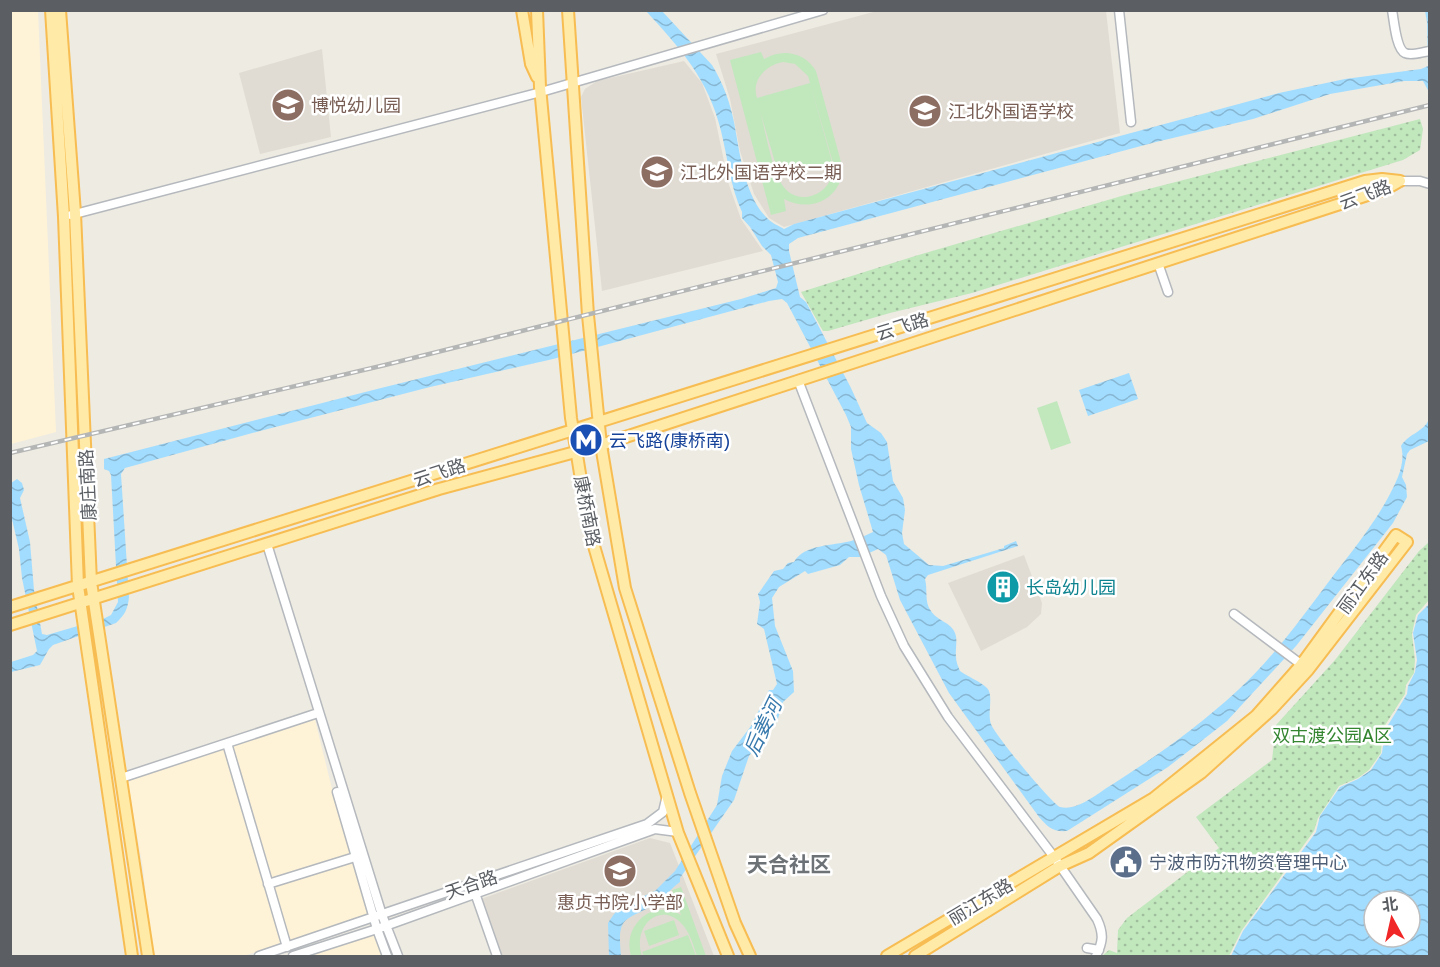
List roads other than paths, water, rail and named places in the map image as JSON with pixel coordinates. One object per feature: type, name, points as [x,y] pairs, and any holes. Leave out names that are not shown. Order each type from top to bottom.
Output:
[{"type":"main road","name":"康庄南路","points":[[51,10],[69,215],[78,586],[132,957]]},
{"type":"main road","name":"康庄南路","points":[[60,10],[69,215],[91,582],[147,957]]},
{"type":"main road","points":[[522,10],[531,64],[541,89]]},
{"type":"main road","name":"康桥南路","points":[[537,10],[541,89],[573,429],[589,528],[678,833],[728,957]]},
{"type":"main road","points":[[568,10],[573,81]]},
{"type":"main road","name":"康桥南路","points":[[573,81],[598,421],[625,588],[695,807],[735,923],[750,957]]},
{"type":"main road","name":"云飞路","points":[[10,607],[1365,181],[1382,179],[1400,181]]},
{"type":"main road","name":"云飞路","points":[[10,625],[439,489],[601,445],[1386,189],[1400,181]]},
{"type":"main road","name":"丽江东路","points":[[915,957],[1154,798],[1256,716],[1304,667],[1407,542],[1396,535],[1304,667]]},
{"type":"main road","name":"丽江东路","points":[[887,957],[1057,862]]},
{"type":"street","points":[[69,215],[573,81],[823,10]]},
{"type":"street","points":[[1119,10],[1131,122]]},
{"type":"street","points":[[1392,10],[1401,51],[1407,54],[1430,51]]},
{"type":"street","points":[[1400,181],[1420,181],[1430,184]]},
{"type":"street","points":[[1158,263],[1168,292]]},
{"type":"street","points":[[802,379],[872,573],[904,646],[948,717],[1097,919],[1102,929],[1103,942],[1098,953],[1087,948]]},
{"type":"street","points":[[267,544],[378,916],[387,957]]},
{"type":"street","points":[[1234,614],[1304,667]]},
{"type":"street","points":[[121,778],[318,713]]},
{"type":"street","points":[[324,733],[355,856],[378,916]]},
{"type":"street","points":[[227,743],[286,947]]},
{"type":"street","name":"天合路","points":[[259,957],[647,824],[663,812],[667,795]]},
{"type":"street","name":"天合路","points":[[292,957],[655,829],[678,833]]},
{"type":"street","points":[[268,884],[355,856]]},
{"type":"street","points":[[475,893],[497,957]]},
{"type":"street","points":[[381,927],[398,957]]},
{"type":"water","name":"后姜河","points":[[646,11],[662,11],[712,65],[728,100],[744,174],[753,198],[768,219],[784,229],[794,224],[1279,93],[1345,79],[1421,69],[1428,66],[1425,11],[1429,11],[1429,92],[1423,81],[1404,81],[1330,94],[1253,119],[1156,142],[798,238],[789,244],[800,297],[806,302],[867,423],[881,433],[887,442],[893,481],[903,498],[905,510],[902,533],[904,544],[929,565],[943,566],[1004,548],[1016,541],[1018,546],[928,575],[925,579],[927,600],[934,614],[950,626],[955,633],[956,659],[960,671],[989,691],[990,720],[994,730],[1035,782],[1060,807],[1067,808],[1081,804],[1146,763],[1208,716],[1251,678],[1288,636],[1369,528],[1398,477],[1402,462],[1401,446],[1424,427],[1429,419],[1429,441],[1410,450],[1407,454],[1402,477],[1406,485],[1407,497],[1393,523],[1296,646],[1227,721],[1168,767],[1067,831],[1051,828],[1039,817],[949,693],[900,600],[886,555],[878,549],[860,557],[849,557],[840,565],[808,574],[805,571],[779,587],[772,598],[775,626],[793,671],[794,692],[783,702],[777,722],[749,756],[734,800],[680,878],[680,882],[658,902],[625,921],[620,933],[621,956],[609,956],[608,923],[622,906],[655,891],[675,871],[717,805],[722,776],[732,751],[751,726],[769,690],[773,690],[777,684],[764,629],[757,624],[760,602],[758,594],[774,571],[783,569],[805,552],[851,541],[873,532],[851,449],[851,427],[787,303],[782,299],[553,359],[430,387],[125,468],[121,474],[129,597],[126,611],[116,623],[53,645],[40,665],[11,672],[11,662],[33,655],[37,651],[11,515],[11,483],[17,479],[22,483],[24,490],[20,498],[30,542],[34,590],[42,634],[47,635],[105,618],[111,615],[118,602],[111,475],[104,469],[104,459],[741,299],[776,288],[778,282],[771,255],[742,218],[721,131],[709,96],[682,52]]},
{"type":"water","points":[[1129,373],[1138,399],[1088,416],[1079,390]]},
{"type":"water","points":[[1429,604],[1429,956],[1231,956],[1243,931],[1316,832],[1320,816],[1340,787],[1371,770],[1382,753],[1385,730],[1407,694],[1415,672],[1417,660],[1413,633],[1418,615]]},
{"type":"railway","points":[[10,453],[385,365],[1430,105]]},
{"type":"place","name":"博悦幼儿园","points":[[288,105]]},
{"type":"place","name":"江北外国语学校","points":[[925,111]]},
{"type":"place","name":"江北外国语学校二期","points":[[657,172]]},
{"type":"place","name":"云飞路(康桥南)","points":[[586,440]]},
{"type":"place","name":"长岛幼儿园","points":[[1003,587]]},
{"type":"place","name":"宁波市防汛物资管理中心","points":[[1126,862]]},
{"type":"place","name":"惠贞书院小学部","points":[[620,871]]},
{"type":"district","name":"天合社区","points":[[789,864]]},
{"type":"park label","name":"双古渡公园A区","points":[[1332,735]]}]
